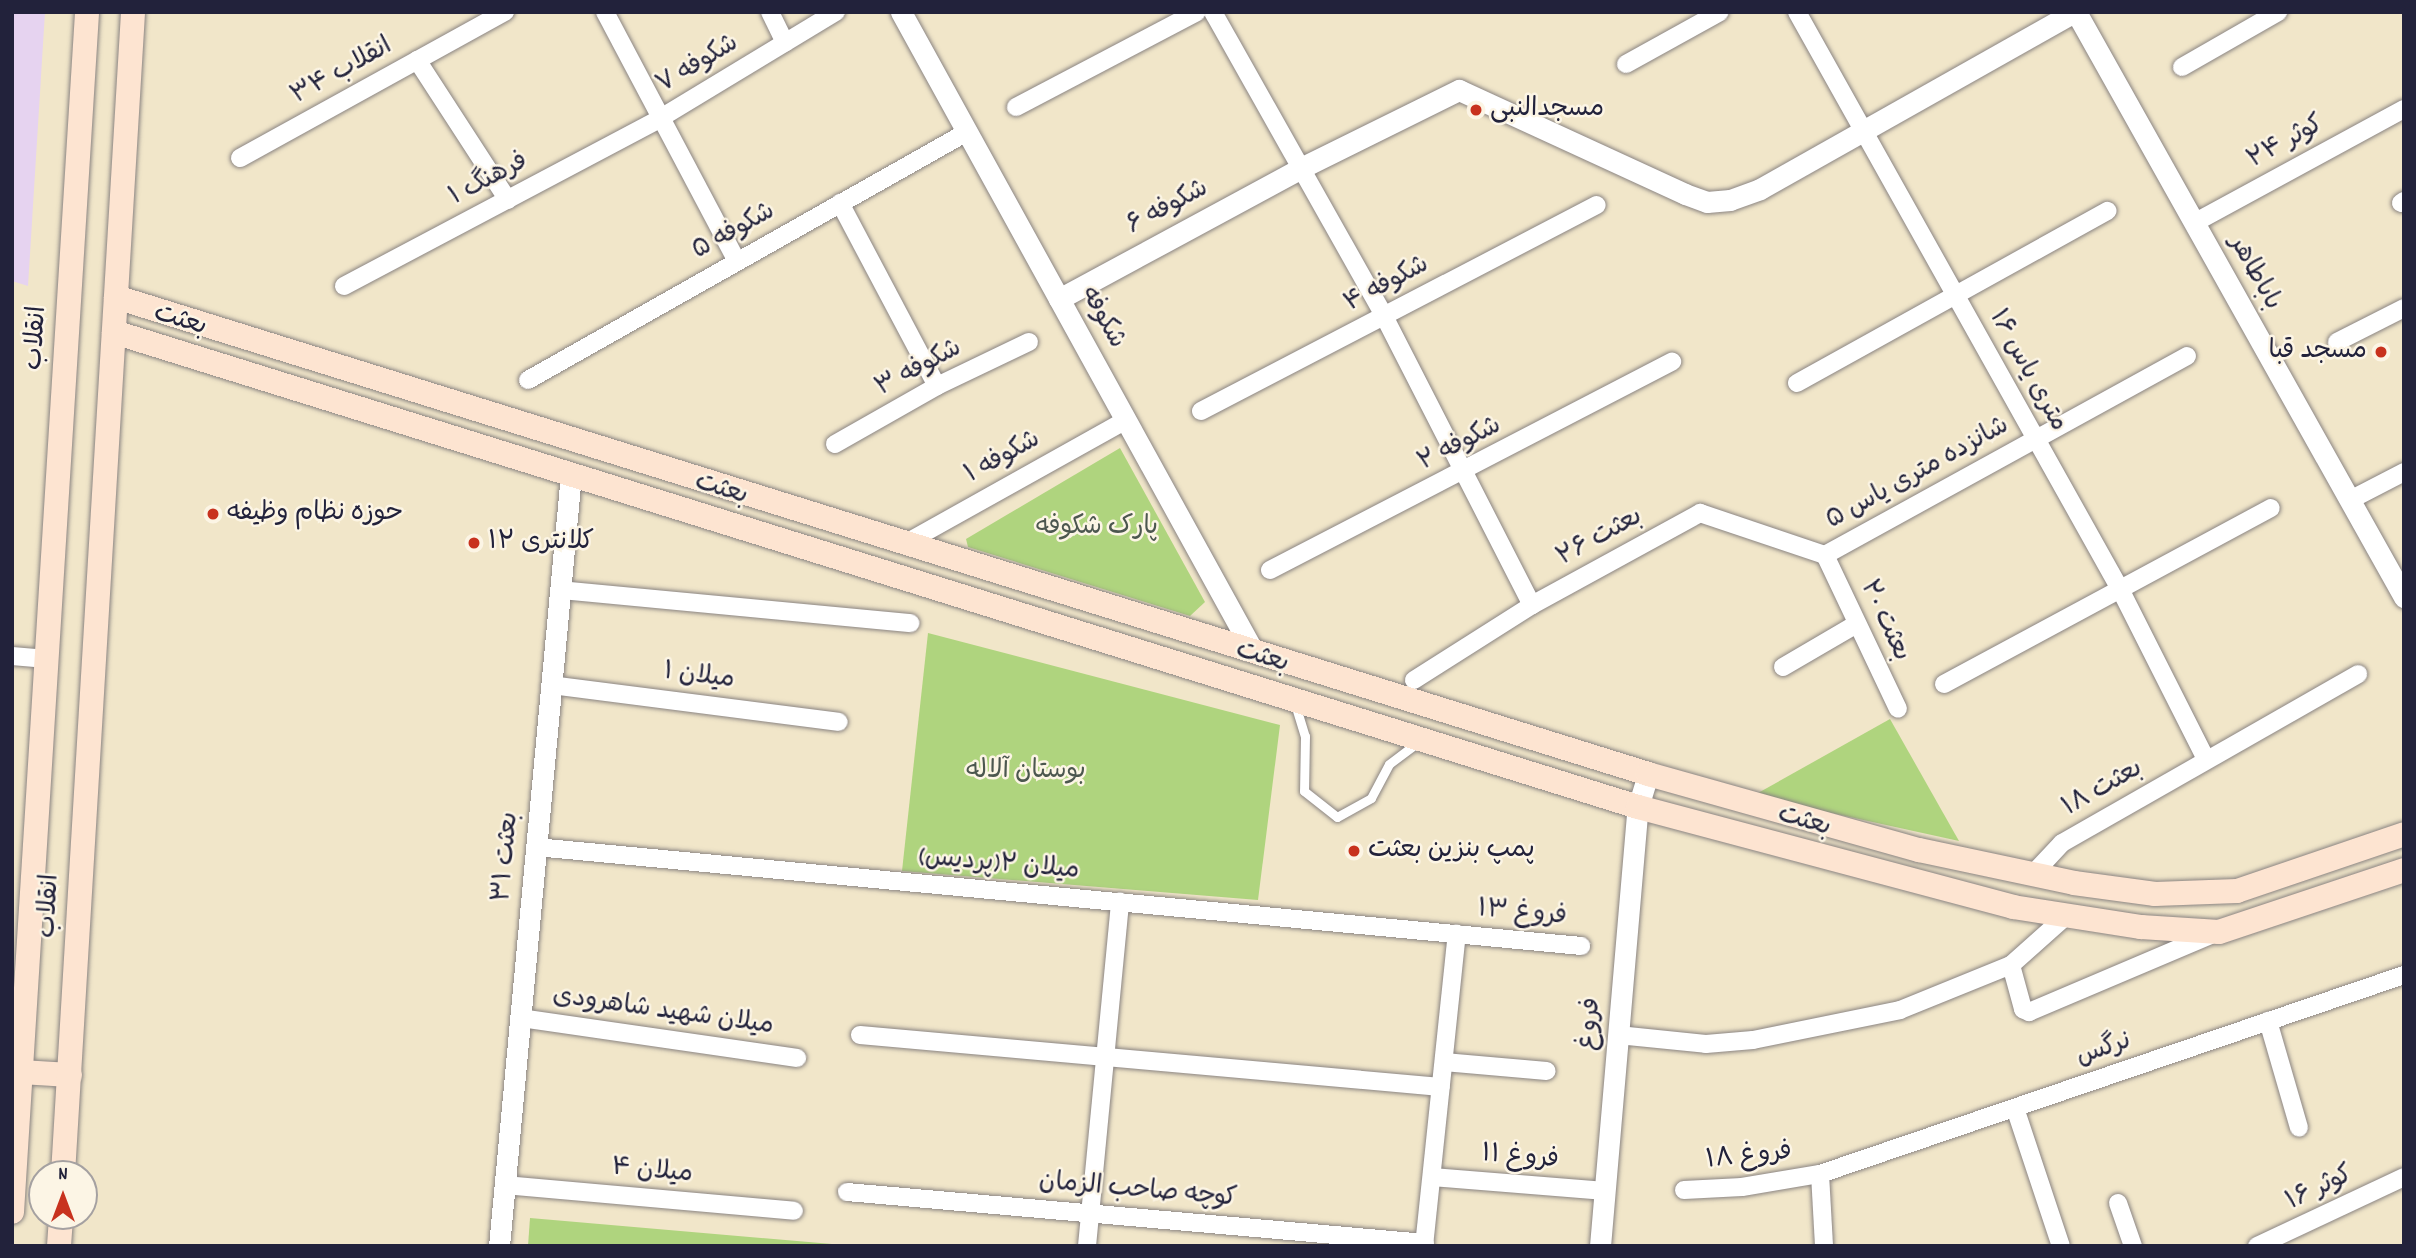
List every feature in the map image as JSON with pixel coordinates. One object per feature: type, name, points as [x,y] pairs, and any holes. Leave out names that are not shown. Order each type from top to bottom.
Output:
[{"type":"main road","name":"انقلاب","points":[[12,1212],[87,12]]},
{"type":"main road","name":"انقلاب","points":[[64,1160],[133,12]]},
{"type":"main road","name":"بعثت","points":[[116,297],[1648,774],[1919,850],[2033,874],[2155,894],[2237,891],[2404,834]]},
{"type":"main road","name":"بعثت","points":[[114,332],[1639,807],[1907,881],[2066,916],[2141,928],[2219,932],[2404,870]]},
{"type":"main road","points":[[571,474],[584,443]]},
{"type":"main road","points":[[21,1072],[70,1075]]},
{"type":"street","name":"انقلاب ۳۴","points":[[240,158],[505,12]]},
{"type":"street","points":[[605,12],[659,119],[737,261]]},
{"type":"street","points":[[770,12],[785,43]]},
{"type":"street","name":"شکوفه ۷","points":[[659,119],[836,12]]},
{"type":"street","name":"شکوفه","points":[[901,12],[1253,651]]},
{"type":"street","points":[[1016,107],[1197,12]]},
{"type":"street","points":[[1213,12],[1303,166],[1384,316],[1532,604]]},
{"type":"street","points":[[1626,64],[1720,12]]},
{"type":"street","name":"۱۶ متری یاس","points":[[1797,12],[2120,589],[2206,759]]},
{"type":"street","points":[[1863,131],[2075,12]]},
{"type":"street","name":"باباطاهر","points":[[2075,12],[2404,597]]},
{"type":"street","points":[[2182,67],[2278,12]]},
{"type":"street","points":[[417,60],[508,200]]},
{"type":"street","name":"شکوفه ۶","points":[[1059,299],[1303,166],[1459,90],[1707,202],[1730,200],[1760,189],[1863,131]]},
{"type":"street","name":"کوثر ۲۴","points":[[2194,223],[2404,109]]},
{"type":"street","name":"فرهنگ ۱","points":[[344,286],[659,119]]},
{"type":"street","name":"شکوفه ۵","points":[[528,380],[967,132]]},
{"type":"street","points":[[839,204],[937,386]]},
{"type":"street","name":"شکوفه ۴","points":[[1201,411],[1597,205]]},
{"type":"street","points":[[1797,383],[2107,211]]},
{"type":"street","points":[[2337,342],[2404,308]]},
{"type":"street","name":"شکوفه ۳","points":[[835,444],[937,386],[1029,342]]},
{"type":"street","name":"شانزده متری یاس ۵","points":[[1825,555],[2187,356]]},
{"type":"street","name":"شکوفه ۲","points":[[1270,570],[1464,474],[1672,362]]},
{"type":"street","name":"شکوفه ۱","points":[[906,543],[1126,420]]},
{"type":"street","points":[[2350,500],[2404,472]]},
{"type":"street","name":"بعثت ۳۱","points":[[499,1246],[571,474]]},
{"type":"street","points":[[1944,684],[2270,508]]},
{"type":"street","name":"بعثت ۲۶","points":[[1414,680],[1532,604],[1700,513],[1825,555]]},
{"type":"street","name":"بعثت ۲۰","points":[[1825,555],[1855,625],[1898,709]]},
{"type":"street","points":[[560,590],[910,622]]},
{"type":"street","points":[[1783,667],[1855,625]]},
{"type":"street","points":[[12,656],[47,659]]},
{"type":"street","name":"بعثت ۱۸","points":[[2033,874],[2062,843],[2358,674]]},
{"type":"street","name":"میلان ۱","points":[[551,685],[839,722]]},
{"type":"street","name":"فروغ","points":[[1600,1246],[1639,807],[1648,774]]},
{"type":"street","name":"میلان ۲(پردیس)","points":[[536,847],[1457,934]]},
{"type":"street","points":[[1087,1246],[1120,902]]},
{"type":"street","points":[[1618,1035],[1706,1044],[1753,1040],[1900,1010],[2011,965],[2066,916]]},
{"type":"street","points":[[2011,965],[2023,1009],[2029,1012],[2219,932]]},
{"type":"street","points":[[1424,1244],[1457,934]]},
{"type":"street","name":"فروغ ۱۳","points":[[1457,934],[1581,946]]},
{"type":"street","name":"نرگس","points":[[1820,1174],[2404,975]]},
{"type":"street","name":"میلان شهید شاهرودی","points":[[520,1018],[797,1058]]},
{"type":"street","points":[[2268,1021],[2299,1128]]},
{"type":"street","points":[[860,1035],[1441,1087]]},
{"type":"street","points":[[1444,1062],[1547,1071]]},
{"type":"street","points":[[2015,1108],[2061,1246]]},
{"type":"street","points":[[1820,1174],[1824,1246]]},
{"type":"street","name":"فروغ ۱۸","points":[[1684,1189],[1742,1187],[1820,1174]]},
{"type":"street","name":"فروغ ۱۱","points":[[1432,1177],[1605,1191]]},
{"type":"street","name":"کوثر ۱۶","points":[[2257,1246],[2404,1177]]},
{"type":"street","name":"میلان ۴","points":[[505,1185],[794,1211]]},
{"type":"street","name":"کوچه صاحب الزمان","points":[[847,1192],[1424,1244]]},
{"type":"street","points":[[2118,1203],[2133,1246]]},
{"type":"lane","points":[[1294,699],[1305,736],[1304,791],[1337,817],[1371,798],[1389,764],[1422,739]]},
{"type":"shaded area","points":[[12,12],[45,12],[28,286],[12,281]]},
{"type":"green space","name":"پارک شکوفه","points":[[1120,448],[1205,602],[1190,616],[968,547],[966,539]]},
{"type":"green space","name":"بوستان آلاله","points":[[928,633],[1280,725],[1258,900],[902,871]]},
{"type":"green space","points":[[1890,719],[1959,841],[1763,798],[1758,793]]},
{"type":"green space","points":[[530,1218],[832,1244],[832,1246],[528,1246]]},
{"type":"place","name":"مسجدالنبی","points":[[1476,110]]},
{"type":"place","name":"مسجد قبا","points":[[2381,352]]},
{"type":"place","name":"حوزه نظام وظیفه","points":[[213,514]]},
{"type":"place","name":"کلانتری ۱۲","points":[[474,543]]},
{"type":"place","name":"پمپ بنزین بعثت","points":[[1354,851]]}]
